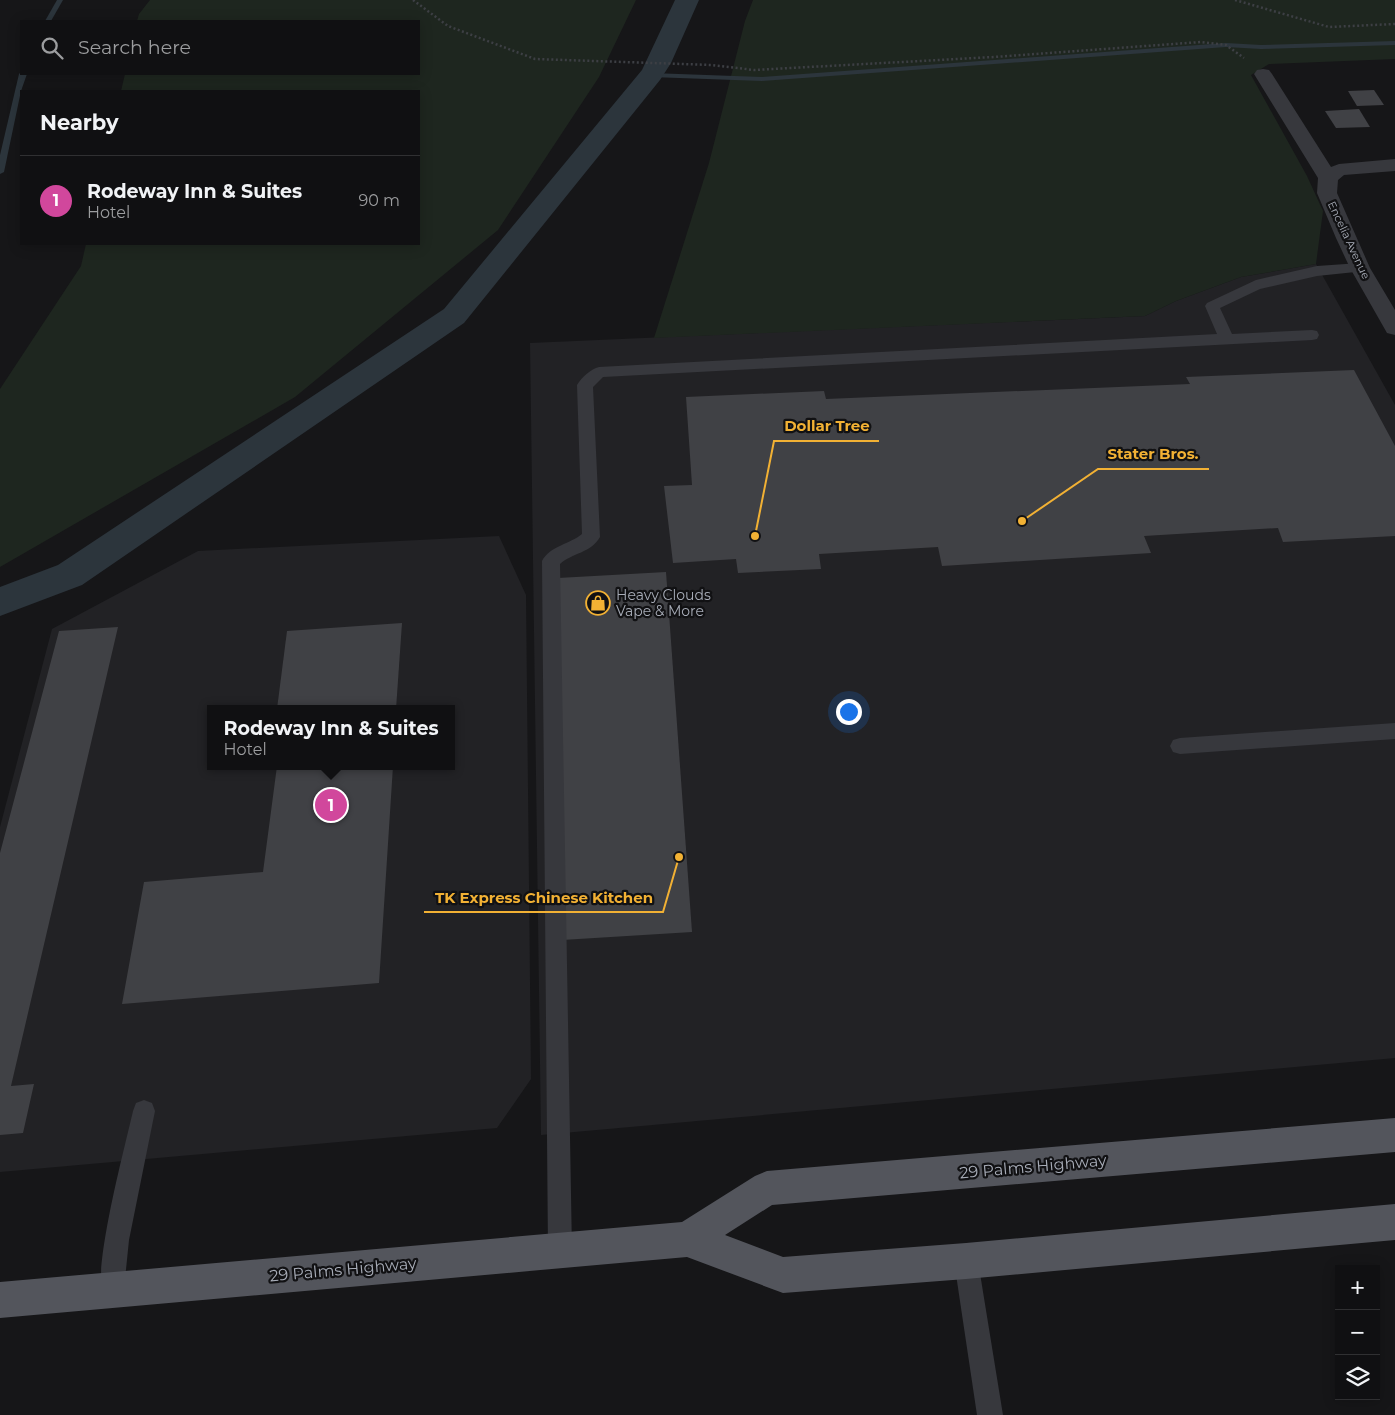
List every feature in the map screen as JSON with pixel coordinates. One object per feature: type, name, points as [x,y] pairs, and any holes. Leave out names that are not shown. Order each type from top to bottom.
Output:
[{"type":"main road","name":"29 Palms Highway","points":[[686,1239],[767,1188],[1395,1135]]},
{"type":"main road","name":"29 Palms Highway","points":[[0,1300],[686,1239],[782,1275],[966,1261],[1395,1222]]},
{"type":"street","name":"Encelia Avenue","points":[[1263,74],[1328,178],[1327,193],[1360,268],[1395,328]]},
{"type":"street","points":[[1328,178],[1339,170],[1395,164]]},
{"type":"lane","points":[[1227,339],[1212,306],[1256,285],[1317,271],[1360,268]]},
{"type":"lane","points":[[560,1251],[551,561],[559,554],[578,547],[592,537],[585,385],[599,372],[1312,335]]},
{"type":"lane","points":[[1180,746],[1395,731]]},
{"type":"lane","points":[[112,1289],[117,1240],[144,1111]]},
{"type":"lane","points":[[966,1261],[990,1415]]},
{"type":"path","points":[[413,0],[448,26],[535,59],[712,65],[754,70],[985,58],[1201,42],[1226,45],[1263,74]]},
{"type":"path","points":[[1235,0],[1328,27],[1395,24]]},
{"type":"shaded area","points":[[150,0],[636,0],[599,77],[498,230],[295,397],[0,567],[0,389],[81,266],[86,245],[420,245],[420,90],[121,90],[125,75],[420,75],[420,20],[137,20],[139,14]]},
{"type":"shaded area","points":[[753,0],[1395,0],[1395,59],[1269,64],[1251,75],[1307,176],[1323,211],[1316,264],[1241,277],[1176,301],[1145,316],[654,338],[709,163],[745,21]]},
{"type":"shaded area","points":[[1316,264],[1395,405],[1395,1058],[541,1135],[530,343],[1145,316],[1176,301],[1241,277]]},
{"type":"shaded area","points":[[499,536],[526,595],[531,1079],[497,1128],[0,1172],[0,827],[52,629],[198,551]]},
{"type":"building","points":[[1374,90],[1384,105],[1357,106],[1348,91]]},
{"type":"building","points":[[1359,109],[1370,127],[1336,128],[1325,111]]},
{"type":"building","points":[[1354,370],[1395,446],[1395,536],[1283,542],[1278,528],[1144,536],[1151,553],[942,566],[938,547],[819,554],[821,569],[738,573],[736,559],[673,563],[664,486],[692,485],[686,397],[824,391],[826,399],[1190,384],[1186,377]]},
{"type":"building","points":[[666,572],[692,932],[562,940],[558,578]]},
{"type":"building","points":[[402,623],[396,705],[278,705],[287,631]]},
{"type":"building","points":[[118,627],[11,1086],[34,1084],[23,1133],[0,1135],[0,853],[59,631]]},
{"type":"building","points":[[276,770],[393,770],[379,983],[122,1004],[144,882],[263,872]]},
{"type":"waterway","points":[[49,20],[60,0]]},
{"type":"waterway","points":[[0,602],[70,575],[454,316],[651,75],[659,63],[687,0]]},
{"type":"waterway","points":[[651,75],[762,79],[1226,45],[1261,47],[1395,43]]},
{"type":"waterway","points":[[0,172],[23,75]]},
{"type":"place","name":"Stater Bros.","points":[[1022,521]]},
{"type":"place","name":"Dollar Tree","points":[[755,536]]},
{"type":"place","name":"Heavy Clouds Vape & More","points":[[598,603]]},
{"type":"place","name":"Rodeway Inn & Suites","points":[[331,805]]},
{"type":"place","name":"TK Express Chinese Kitchen","points":[[679,857]]}]
